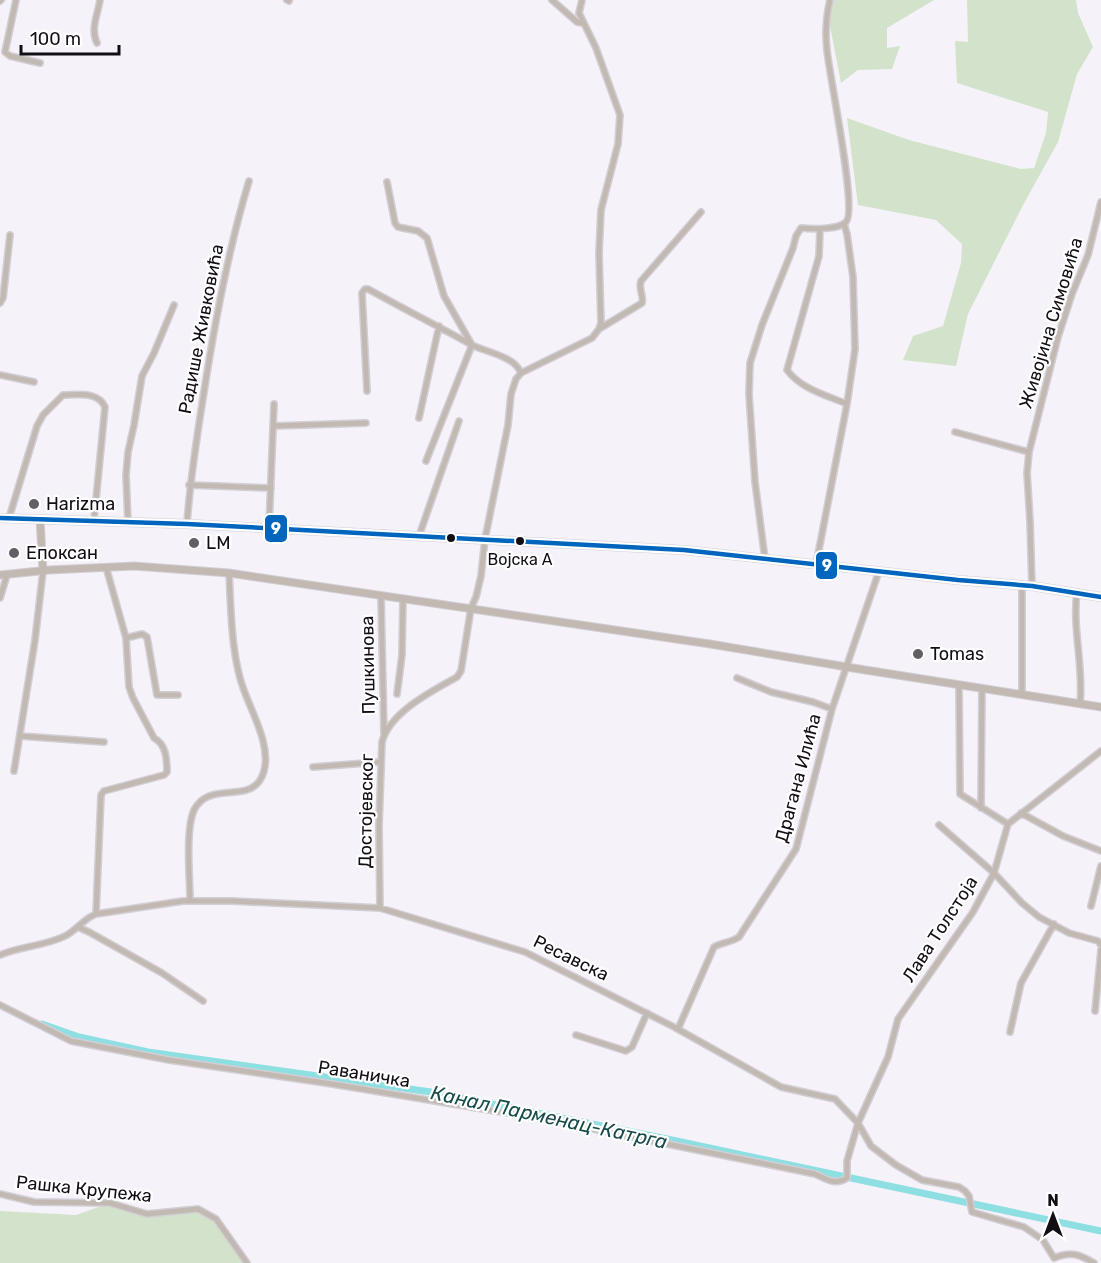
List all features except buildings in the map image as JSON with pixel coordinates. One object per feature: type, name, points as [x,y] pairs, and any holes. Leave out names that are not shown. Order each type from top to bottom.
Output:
[{"type":"main road","points":[[0,519],[188,524],[684,550],[879,572],[1032,586],[1101,597]]},
{"type":"street","points":[[15,0],[5,52],[10,56],[40,63]]},
{"type":"street","points":[[97,43],[94,28],[100,0]]},
{"type":"street","points":[[552,0],[577,22],[582,23]]},
{"type":"street","points":[[582,0],[579,13],[582,23],[596,48],[620,115],[618,144],[600,210],[599,329]]},
{"type":"street","points":[[765,559],[755,482],[749,394],[750,363],[762,325],[794,248],[798,231],[801,228],[820,229],[844,224],[848,220],[849,213],[848,179],[827,50],[826,17],[830,0]]},
{"type":"street","name":"Радише Живковића","points":[[188,524],[189,484],[219,301],[249,181]]},
{"type":"street","points":[[387,182],[395,223],[398,227],[418,231],[427,238],[444,296],[472,345]]},
{"type":"street","name":"Живојина Симовића","points":[[1032,586],[1027,473],[1029,452],[1058,337],[1088,255],[1101,202]]},
{"type":"street","points":[[367,391],[363,291],[368,289],[472,345],[506,358],[518,367],[521,373],[592,338],[599,329],[642,303],[643,298],[639,286],[641,281],[701,212]]},
{"type":"street","points":[[816,565],[847,404],[855,349],[853,277],[844,224]]},
{"type":"street","points":[[820,229],[819,256],[787,370],[806,387],[847,404]]},
{"type":"street","points":[[0,303],[3,298],[10,236]]},
{"type":"street","points":[[128,522],[126,476],[128,452],[142,376],[174,305]]},
{"type":"street","points":[[419,418],[439,326]]},
{"type":"street","points":[[426,461],[472,345]]},
{"type":"street","name":"Достојевског","points":[[380,908],[380,762],[384,734],[420,697],[457,677],[463,663],[471,608],[481,576],[485,539],[508,425],[511,394],[516,379],[521,373]]},
{"type":"street","points":[[0,375],[34,382]]},
{"type":"street","points":[[9,518],[43,416],[63,395],[86,395],[99,398],[105,407],[94,520]]},
{"type":"street","points":[[269,528],[274,404]]},
{"type":"street","points":[[419,536],[459,421]]},
{"type":"street","points":[[273,426],[366,423]]},
{"type":"street","points":[[955,432],[1029,452]]},
{"type":"street","points":[[189,484],[271,488]]},
{"type":"street","points":[[14,771],[43,571],[40,519]]},
{"type":"street","points":[[0,598],[3,575],[134,566],[229,573],[710,644],[1101,707]]},
{"type":"street","points":[[96,914],[101,795],[104,791],[164,775],[167,772],[164,748],[154,738],[129,687],[126,638],[106,567]]},
{"type":"street","points":[[846,667],[879,572]]},
{"type":"street","points":[[190,902],[190,824],[197,805],[208,797],[223,791],[241,792],[255,787],[265,768],[265,748],[240,679],[232,632],[229,573]]},
{"type":"street","points":[[1022,585],[1022,694]]},
{"type":"street","points":[[1077,592],[1080,704]]},
{"type":"street","name":"Пушкинова","points":[[381,595],[384,734]]},
{"type":"street","points":[[397,694],[402,655],[403,599]]},
{"type":"street","points":[[126,638],[142,634],[147,637],[158,695],[178,695]]},
{"type":"street","name":"Драгана Илића","points":[[678,1029],[714,947],[730,943],[739,937],[796,849],[832,709],[846,667]]},
{"type":"street","points":[[737,678],[771,692],[832,709]]},
{"type":"street","points":[[959,685],[960,795],[1008,824],[1101,751]]},
{"type":"street","points":[[981,808],[982,688]]},
{"type":"street","points":[[20,736],[104,742]]},
{"type":"street","points":[[313,767],[380,762]]},
{"type":"street","points":[[1021,813],[1063,836],[1101,851]]},
{"type":"street","name":"Лава Толстоја","points":[[858,1123],[888,1057],[898,1019],[973,912],[994,873],[1008,824]]},
{"type":"street","points":[[939,825],[994,873],[1022,903],[1039,917],[1070,933],[1098,941],[1101,945]]},
{"type":"street","points":[[1091,906],[1101,866]]},
{"type":"street","name":"Ресавска","points":[[0,955],[50,942],[64,936],[88,917],[96,914],[190,902],[232,901],[380,908],[525,952],[678,1029],[781,1087],[835,1099],[858,1123],[871,1146],[896,1166],[922,1180],[959,1187],[969,1196],[972,1212],[1024,1227],[1043,1240],[1053,1260]]},
{"type":"street","points":[[1010,1032],[1021,983],[1054,924]]},
{"type":"street","points":[[78,927],[162,973],[203,1001]]},
{"type":"street","points":[[1095,1011],[1101,950]]},
{"type":"street","name":"Раваничка","points":[[0,1005],[71,1041],[169,1060],[549,1120],[815,1174],[834,1183],[840,1183],[847,1178],[847,1162],[858,1123]]},
{"type":"street","points":[[576,1035],[626,1051],[632,1047],[647,1013]]},
{"type":"street","name":"Рашка Крупежа","points":[[0,1194],[34,1202],[110,1203],[147,1214],[198,1209],[216,1219],[248,1263]]},
{"type":"street","points":[[1053,1260],[1065,1253],[1079,1254],[1094,1263]]},
{"type":"green space","points":[[834,0],[934,0],[887,28],[887,48],[900,46],[892,69],[858,70],[841,83],[829,21]]},
{"type":"green space","points":[[967,0],[1076,0],[1078,13],[1093,47],[1077,74],[1058,142],[968,314],[956,366],[903,360],[913,336],[943,326],[961,263],[962,244],[936,220],[858,205],[847,118],[909,140],[1021,169],[1034,168],[1046,133],[1048,112],[957,83],[955,41],[968,42]]},
{"type":"green space","points":[[110,1203],[147,1214],[198,1209],[216,1219],[247,1263],[0,1263],[0,1211],[76,1215]]},
{"type":"waterway","name":"Канал Парменац-Катрга","points":[[42,1024],[79,1037],[148,1052],[438,1093],[1101,1231]]},
{"type":"transit line","name":"9","points":[[0,518],[187,524],[684,550],[1032,586],[1101,597]]},
{"type":"place","name":"Harizma","points":[[34,504]]},
{"type":"place","name":"Војска А","points":[[520,541]]},
{"type":"place","name":"LM","points":[[194,543]]},
{"type":"place","name":"Епоксан","points":[[14,553]]},
{"type":"place","name":"Tomas","points":[[918,654]]}]
